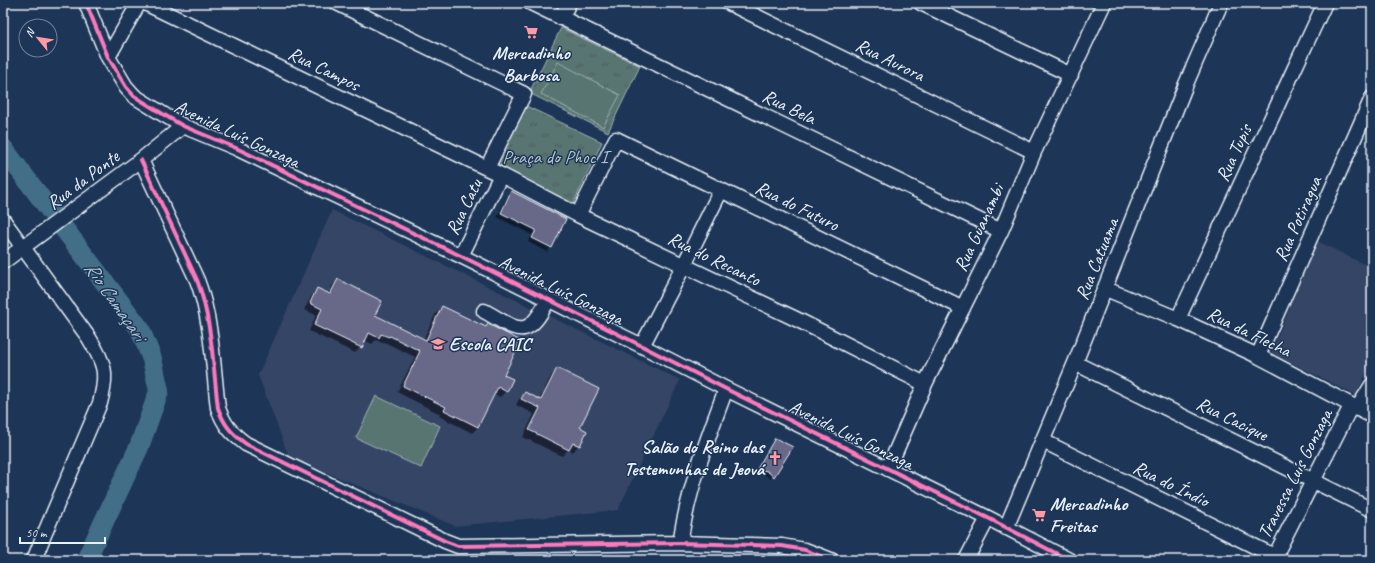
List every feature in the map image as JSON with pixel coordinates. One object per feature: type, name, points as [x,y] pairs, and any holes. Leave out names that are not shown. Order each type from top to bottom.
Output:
[{"type":"street","name":"Avenida Luís Gonzaga","points":[[86,3],[108,57],[126,88],[134,96],[150,107],[183,126],[243,152],[461,256],[988,518],[1006,528],[1046,555],[1068,560]]},
{"type":"street","points":[[108,57],[138,3]]},
{"type":"street","name":"Rua Campos","points":[[145,3],[487,168]]},
{"type":"street","points":[[337,3],[524,94],[487,168]]},
{"type":"street","name":"Rua Bela","points":[[531,3],[1000,231]]},
{"type":"street","points":[[561,18],[569,3]]},
{"type":"street","points":[[921,3],[1071,75]]},
{"type":"street","name":"Rua Guanambi","points":[[888,469],[925,384],[1000,231],[1034,152],[1104,3]]},
{"type":"street","name":"Rua Catuama","points":[[1006,528],[1076,363],[1186,84],[1221,3]]},
{"type":"street","name":"Rua Tupis","points":[[1178,320],[1325,3]]},
{"type":"street","name":"Rua Aurora","points":[[732,4],[1034,152]]},
{"type":"street","name":"Rua Potiragua","points":[[1258,356],[1369,114],[1372,98]]},
{"type":"street","name":"Rua da Ponte","points":[[3,262],[141,160],[183,126]]},
{"type":"street","name":"Rua do Futuro","points":[[578,215],[616,139],[963,308]]},
{"type":"street","points":[[141,160],[202,293],[206,310],[218,408],[222,421],[232,434],[246,444],[458,546],[680,543],[782,546],[805,550],[831,560]]},
{"type":"street","name":"Rua do Recanto","points":[[487,168],[578,215],[798,320],[925,384]]},
{"type":"street","name":"Rua Catu","points":[[461,256],[501,175]]},
{"type":"street","points":[[642,346],[721,190]]},
{"type":"street","points":[[3,220],[89,338],[100,355],[105,376],[104,390],[100,403],[34,560]]},
{"type":"street","name":"Rua da Flecha","points":[[1106,289],[1258,356],[1354,408],[1372,416]]},
{"type":"street","points":[[484,311],[517,328],[526,328],[533,324],[548,300]]},
{"type":"street","name":"Rua Cacique","points":[[1076,363],[1372,510]]},
{"type":"street","name":"Travessa Luís Gonzaga","points":[[1277,559],[1314,481],[1354,408],[1372,385]]},
{"type":"street","points":[[680,543],[684,517],[691,489],[726,389]]},
{"type":"street","name":"Rua do Índio","points":[[1043,441],[1277,559]]},
{"type":"street","points":[[966,560],[988,518]]},
{"type":"shaded area","name":"Escola CAIC","points":[[332,210],[680,380],[618,510],[455,526],[289,457],[258,375]]},
{"type":"shaded area","points":[[1317,241],[1372,268],[1372,361],[1356,395],[1271,353]]},
{"type":"green space","points":[[561,28],[640,66],[608,132],[529,93]]},
{"type":"green space","points":[[558,62],[620,95],[603,127],[541,94]]},
{"type":"green space","name":"Praça do Phoc I","points":[[524,105],[602,142],[573,204],[494,166]]},
{"type":"green space","points":[[376,396],[440,426],[421,468],[356,438]]},
{"type":"building","points":[[511,191],[566,219],[552,248],[532,238],[536,230],[501,213]]},
{"type":"building","points":[[338,279],[382,301],[375,315],[426,340],[442,306],[486,327],[488,324],[521,341],[504,375],[513,379],[507,392],[498,387],[478,427],[444,410],[446,407],[403,386],[420,351],[390,336],[381,334],[379,338],[369,333],[362,348],[314,325],[322,309],[310,303],[317,288],[330,294]]},
{"type":"building","points":[[557,368],[599,389],[580,427],[587,431],[580,446],[573,443],[569,450],[529,430],[540,408],[521,399],[525,392],[541,400]]},
{"type":"building","name":"Salão do Reino das Testemunhas de Jeová","points":[[775,438],[793,447],[774,477],[767,471],[757,469]]},
{"type":"waterway","name":"Rio Camaçari","points":[[3,148],[140,329],[152,359],[159,391],[139,447],[86,560]]},
{"type":"cycle path","points":[[86,3],[108,57],[126,87],[134,96],[183,126],[236,148],[461,256],[988,518],[1069,560]]},
{"type":"cycle path","points":[[141,160],[197,280],[202,295],[209,327],[218,408],[229,428],[246,444],[458,546],[680,543],[782,546],[805,550],[831,560]]},
{"type":"place","name":"Mercadinho Barbosa","points":[[531,32]]},
{"type":"place","name":"Escola CAIC","points":[[438,344]]},
{"type":"place","name":"Salão do Reino das Testemunhas de Jeová","points":[[775,458]]},
{"type":"place","name":"Mercadinho Freitas","points":[[1039,515]]}]
